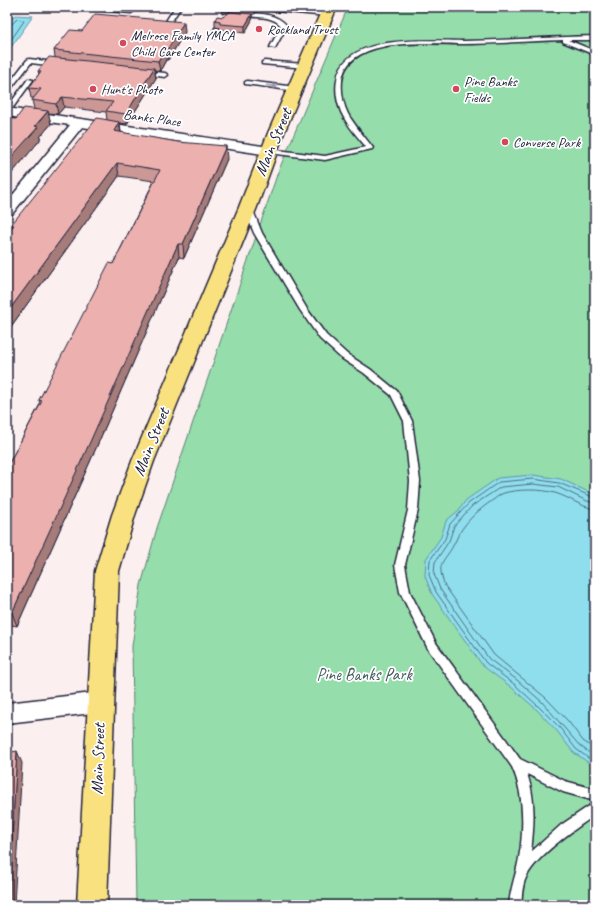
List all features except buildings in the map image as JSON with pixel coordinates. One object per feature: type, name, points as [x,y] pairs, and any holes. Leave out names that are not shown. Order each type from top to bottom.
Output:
[{"type":"main road","name":"Main Street","points":[[92,905],[107,571],[116,535],[143,461],[328,10]]},
{"type":"street","name":"Banks Place","points":[[8,108],[78,123],[269,151]]},
{"type":"street","points":[[7,211],[78,123]]},
{"type":"street","points":[[7,713],[101,702]]},
{"type":"lane","points":[[86,7],[131,11],[136,7]]},
{"type":"lane","points":[[169,21],[178,7]]},
{"type":"lane","points":[[255,7],[328,10]]},
{"type":"lane","points":[[232,15],[272,18],[282,22],[284,26],[272,47]]},
{"type":"lane","points":[[213,37],[217,29]]},
{"type":"lane","points":[[269,151],[325,158],[370,148],[348,120],[340,102],[339,92],[340,75],[343,67],[357,55],[365,51],[383,46],[405,43],[595,38]]},
{"type":"lane","points":[[556,39],[595,53]]},
{"type":"lane","points":[[586,49],[595,43]]},
{"type":"lane","points":[[7,90],[29,61],[65,65]]},
{"type":"lane","points":[[264,63],[305,66]]},
{"type":"lane","points":[[134,72],[165,75]]},
{"type":"lane","points":[[8,108],[30,80]]},
{"type":"lane","points":[[247,83],[296,89]]},
{"type":"lane","points":[[248,207],[258,233],[304,310],[323,337],[344,356],[367,371],[394,393],[408,421],[415,481],[413,510],[400,566],[405,592],[432,646],[516,763],[524,782],[526,799],[526,851],[515,905]]},
{"type":"lane","points":[[516,763],[563,786],[595,795]]},
{"type":"lane","points":[[522,873],[536,856],[595,808]]},
{"type":"green space","name":"Pine Banks Park","points":[[348,7],[595,7],[595,905],[136,905],[132,646],[141,585],[157,528],[278,172]]},
{"type":"water","points":[[15,15],[33,16],[7,53],[7,23]]},
{"type":"water","points":[[533,475],[561,479],[595,495],[595,767],[573,752],[557,731],[536,709],[511,687],[483,666],[432,594],[425,576],[426,559],[441,537],[446,521],[459,510],[466,500],[498,478]]},
{"type":"place","name":"Rockland Trust","points":[[259,29]]},
{"type":"place","name":"Melrose Family YMCA Child Care Center","points":[[123,43]]},
{"type":"place","name":"Hunt's Photo","points":[[93,89]]},
{"type":"place","name":"Pine Banks Fields","points":[[456,89]]},
{"type":"place","name":"Converse Park","points":[[505,142]]}]
